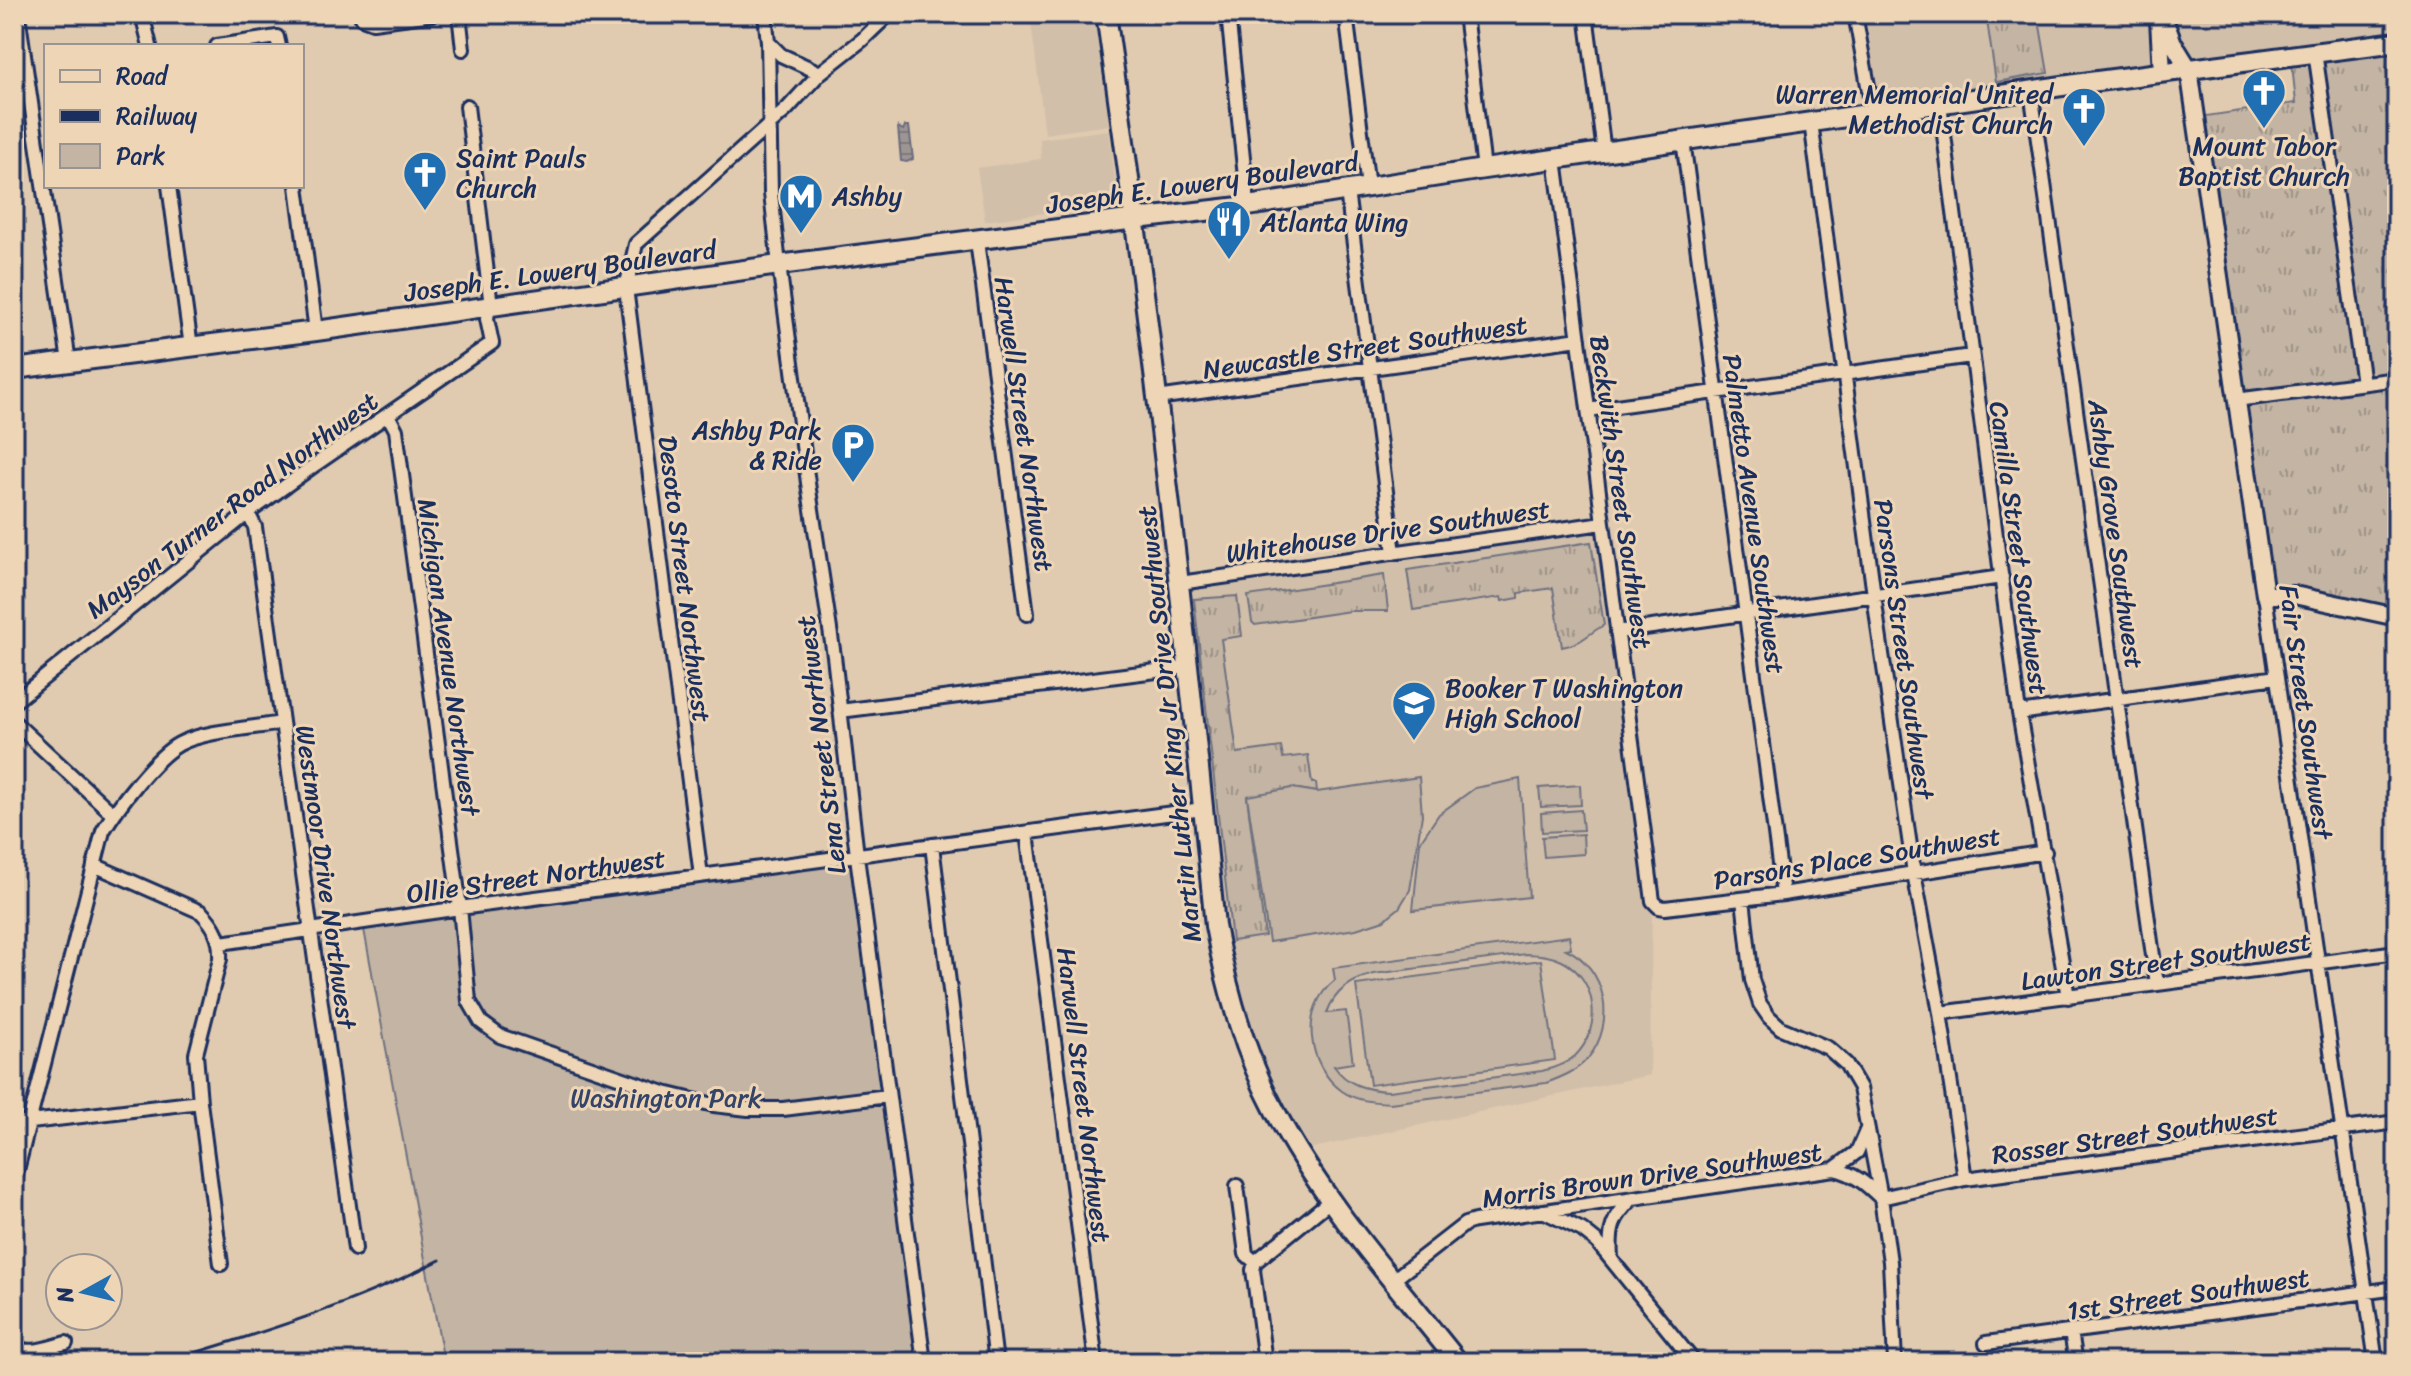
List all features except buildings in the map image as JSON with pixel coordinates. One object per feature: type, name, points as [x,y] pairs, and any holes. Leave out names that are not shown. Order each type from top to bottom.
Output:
[{"type":"main road","name":"Martin Luther King Jr Drive Southwest","points":[[1106,14],[1136,219],[1180,583],[1215,926],[1223,968],[1252,1060],[1300,1156],[1330,1201],[1458,1362]]},
{"type":"main road","name":"Joseph E. Lowery Boulevard","points":[[14,369],[316,331],[779,265],[1248,206],[1683,140],[2397,42]]},
{"type":"street","points":[[18,14],[69,362]]},
{"type":"street","points":[[142,14],[150,44]]},
{"type":"street","points":[[361,14],[362,18],[373,22],[433,14]]},
{"type":"street","points":[[459,14],[463,49]]},
{"type":"street","name":"Lena Street Northwest","points":[[765,14],[771,193],[779,265],[924,1362]]},
{"type":"street","points":[[626,288],[636,244],[771,123],[820,73],[889,14]]},
{"type":"street","points":[[1228,14],[1248,206]]},
{"type":"street","points":[[1346,14],[1368,187]]},
{"type":"street","points":[[1465,14],[1484,169]]},
{"type":"street","points":[[1586,14],[1604,152]]},
{"type":"street","points":[[1855,14],[1873,113]]},
{"type":"street","points":[[2160,14],[2189,69]]},
{"type":"street","points":[[2160,14],[2162,73]]},
{"type":"street","points":[[241,44],[278,41]]},
{"type":"street","points":[[768,42],[781,55],[820,73]]},
{"type":"street","points":[[2315,52],[2363,383]]},
{"type":"street","name":"Fair Street Southwest","points":[[2189,69],[2376,1362]]},
{"type":"street","name":"Ashby Grove Southwest","points":[[2031,91],[2157,984]]},
{"type":"street","name":"Camilla Street Southwest","points":[[1940,104],[2019,713],[2068,997]]},
{"type":"street","points":[[467,106],[490,298],[487,307]]},
{"type":"street","name":"Parsons Street Southwest","points":[[1811,122],[1873,595],[1914,873],[1940,1013],[1965,1179]]},
{"type":"street","name":"Palmetto Avenue Southwest","points":[[1683,140],[1783,894]]},
{"type":"street","name":"Beckwith Street Southwest","points":[[1555,159],[1653,901],[1659,907],[1677,907]]},
{"type":"street","points":[[169,188],[191,347]]},
{"type":"street","points":[[297,188],[316,331]]},
{"type":"street","points":[[1347,191],[1394,553]]},
{"type":"street","name":"Harwell Street Northwest","points":[[977,241],[1027,614]]},
{"type":"street","name":"Desoto Street Northwest","points":[[626,288],[627,316],[701,876]]},
{"type":"street","name":"Mayson Turner Road Northwest","points":[[14,702],[248,513],[492,343],[487,307]]},
{"type":"street","name":"Newcastle Street Southwest","points":[[1157,398],[1579,339]]},
{"type":"street","points":[[1588,410],[1971,356]]},
{"type":"street","points":[[2236,400],[2397,379]]},
{"type":"street","name":"Michigan Avenue Northwest","points":[[388,415],[396,430],[460,908],[469,1001],[481,1022],[500,1036],[664,1093],[714,1105],[783,1109],[888,1096]]},
{"type":"street","name":"Westmoor Drive Northwest","points":[[248,513],[255,527],[355,1249]]},
{"type":"street","name":"Whitehouse Drive Southwest","points":[[1180,583],[1603,523]]},
{"type":"street","points":[[1617,632],[2002,577]]},
{"type":"street","points":[[2265,595],[2294,595],[2397,617]]},
{"type":"street","points":[[840,711],[1188,667]]},
{"type":"street","points":[[2019,713],[2277,677]]},
{"type":"street","points":[[14,722],[113,814]]},
{"type":"street","points":[[14,1182],[103,831],[113,814],[162,757],[179,744],[198,737],[282,723]]},
{"type":"street","name":"Ollie Street Northwest","points":[[221,943],[1203,809]]},
{"type":"street","name":"Harwell Street Northwest","points":[[1027,833],[1096,1362]]},
{"type":"street","points":[[932,845],[996,1362]]},
{"type":"street","name":"Parsons Place Southwest","points":[[1677,907],[1783,894],[2045,852]]},
{"type":"street","points":[[94,865],[201,912],[214,925],[221,943],[220,959],[196,1054],[221,1264]]},
{"type":"street","points":[[1743,899],[1752,980],[1760,1004],[1781,1028],[1828,1048],[1846,1064],[1860,1088],[1890,1262],[1895,1362]]},
{"type":"street","name":"Lawton Street Southwest","points":[[1940,1013],[2397,952]]},
{"type":"street","points":[[14,1124],[200,1102]]},
{"type":"street","name":"Rosser Street Southwest","points":[[1881,1198],[1965,1179],[2397,1122]]},
{"type":"street","points":[[1834,1169],[1857,1152],[1868,1126]]},
{"type":"street","name":"Morris Brown Drive Southwest","points":[[1393,1280],[1465,1224],[1834,1169],[1862,1179],[1881,1198]]},
{"type":"street","points":[[1237,1186],[1246,1254],[1255,1262]]},
{"type":"street","points":[[1611,1257],[1612,1224],[1619,1211],[1633,1198]]},
{"type":"street","points":[[1265,1362],[1253,1270],[1255,1262],[1330,1201]]},
{"type":"street","points":[[1543,1211],[1582,1230],[1611,1257],[1694,1362]]},
{"type":"street","name":"1st Street Southwest","points":[[1986,1343],[2397,1288]]},
{"type":"street","points":[[2071,1332],[2076,1362]]},
{"type":"street","points":[[14,1347],[21,1351],[34,1351],[66,1343]]},
{"type":"shaded area","points":[[1030,14],[1094,14],[1109,125],[1045,134]]},
{"type":"shaded area","points":[[1855,14],[2159,14],[2173,74],[1874,111]]},
{"type":"shaded area","points":[[2162,14],[2397,14],[2397,41],[2189,69]]},
{"type":"shaded area","points":[[909,126],[913,159],[907,162],[901,161],[898,127],[903,130]]},
{"type":"shaded area","points":[[1109,130],[1118,203],[985,221],[977,168],[1041,159],[1040,139]]},
{"type":"shaded area","name":"Booker T Washington High School","points":[[1603,523],[1652,901],[1650,1075],[1299,1151],[1265,1088],[1223,968],[1182,582]]},
{"type":"green space","points":[[1986,14],[2038,14],[2048,73],[1996,82]]},
{"type":"green space","points":[[2397,53],[2397,615],[2273,585],[2206,116],[2296,103],[2292,65]]},
{"type":"green space","points":[[1591,542],[1604,625],[1575,643],[1562,647],[1553,588],[1519,593],[1519,598],[1502,601],[1501,597],[1413,610],[1407,570]]},
{"type":"green space","points":[[1384,575],[1388,611],[1350,611],[1255,625],[1252,622],[1248,596]]},
{"type":"green space","points":[[1237,596],[1242,636],[1221,639],[1237,753],[1281,747],[1283,758],[1308,755],[1312,783],[1316,783],[1317,792],[1292,788],[1247,797],[1265,936],[1232,941],[1194,599]]},
{"type":"green space","points":[[1419,777],[1422,815],[1410,890],[1399,908],[1384,920],[1356,929],[1269,942],[1247,796],[1292,788],[1317,792]]},
{"type":"green space","points":[[1520,779],[1529,897],[1413,910],[1420,842],[1439,814],[1475,788]]},
{"type":"green space","points":[[1580,785],[1581,805],[1541,807],[1539,788]]},
{"type":"green space","points":[[1581,810],[1583,830],[1542,832],[1541,813]]},
{"type":"green space","points":[[1583,834],[1584,854],[1544,857],[1542,837]]},
{"type":"green space","name":"Washington Park","points":[[853,854],[916,1362],[444,1362],[363,924]]},
{"type":"green space","points":[[1569,936],[1571,948],[1566,949],[1591,969],[1598,983],[1603,997],[1603,1028],[1585,1062],[1546,1083],[1390,1103],[1365,1100],[1347,1094],[1330,1080],[1315,1052],[1312,1021],[1316,1006],[1335,980],[1333,968]],"holes":[[[1526,954],[1549,956],[1562,961],[1574,969],[1589,991],[1592,1005],[1590,1032],[1584,1045],[1568,1061],[1542,1071],[1389,1091],[1358,1085],[1345,1078],[1334,1066],[1353,1063],[1346,1011],[1327,1013],[1340,992],[1358,979],[1374,974]]]},
{"type":"green space","points":[[1541,960],[1555,1060],[1370,1085],[1356,985]]},
{"type":"railway","points":[[164,1362],[339,1305],[440,1260]]},
{"type":"place","name":"Mount Tabor Baptist Church","points":[[2264,130]]},
{"type":"place","name":"Warren Memorial United Methodist Church","points":[[2084,148]]},
{"type":"place","name":"Saint Pauls Church","points":[[425,212]]},
{"type":"place","name":"Ashby","points":[[801,235]]},
{"type":"place","name":"Atlanta Wing","points":[[1229,261]]},
{"type":"place","name":"Ashby Park & Ride","points":[[853,484]]},
{"type":"place","name":"Booker T Washington High School","points":[[1414,742]]}]
